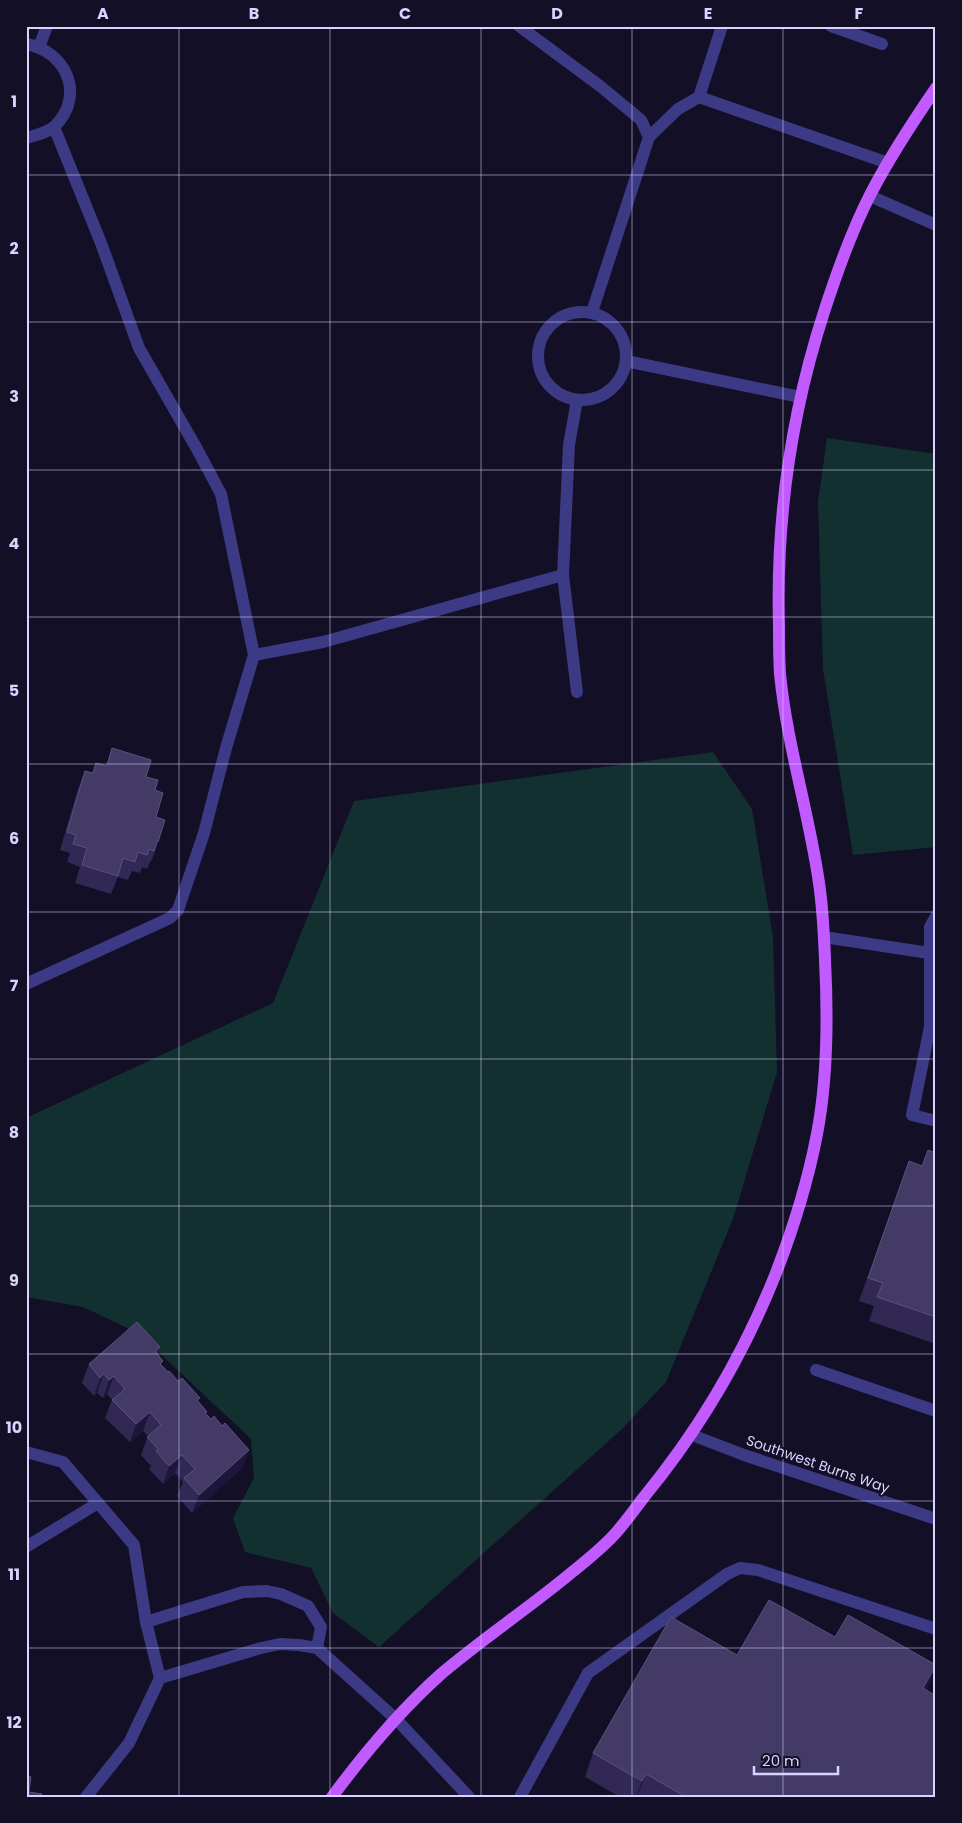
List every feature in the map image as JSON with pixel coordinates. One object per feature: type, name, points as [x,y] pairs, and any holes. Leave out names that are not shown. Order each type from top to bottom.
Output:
[{"type":"main road","points":[[332,1797],[355,1765],[440,1675],[539,1599],[613,1536],[692,1435],[721,1386],[772,1282],[789,1235],[809,1170],[817,1134],[822,1102],[827,1016],[824,937],[818,880],[788,733],[780,673],[778,582],[781,511],[792,435],[800,397],[808,363],[831,289],[852,234],[870,196],[888,163],[936,88]]},
{"type":"street","points":[[39,47],[47,26]]},
{"type":"street","points":[[520,26],[600,86],[640,120],[649,137]]},
{"type":"street","points":[[592,312],[649,137],[678,109],[699,97],[722,26]]},
{"type":"street","points":[[831,26],[882,44]]},
{"type":"street","points":[[26,44],[39,47],[53,55],[64,67],[69,83],[69,99],[64,114],[54,127],[41,134],[26,138]]},
{"type":"street","points":[[699,97],[888,163]]},
{"type":"street","points":[[26,984],[170,918],[178,910],[204,833],[226,748],[254,655],[221,494],[197,448],[139,348],[101,243],[54,127]]},
{"type":"street","points":[[870,196],[936,226]]},
{"type":"street","points":[[578,311],[592,312],[605,317],[615,325],[622,336],[626,349],[626,362],[622,375],[615,386],[604,395],[591,399],[577,400],[563,396],[551,388],[542,376],[538,362],[538,348],[543,334],[552,322],[564,315],[578,311]]},
{"type":"street","points":[[626,362],[800,397]]},
{"type":"street","points":[[577,400],[569,445],[563,575],[577,692]]},
{"type":"street","points":[[254,655],[323,642],[563,575]]},
{"type":"street","points":[[936,916],[930,927],[932,955],[930,1027],[912,1115],[936,1121]]},
{"type":"street","points":[[824,937],[932,955]]},
{"type":"street","points":[[816,1370],[936,1411]]},
{"type":"street","name":"Southwest Burns Way","points":[[692,1435],[936,1519]]},
{"type":"street","points":[[26,1452],[63,1462],[134,1545],[146,1622],[160,1678],[129,1743],[86,1797]]},
{"type":"street","points":[[26,1547],[98,1502]]},
{"type":"street","points":[[520,1797],[588,1673],[727,1574],[740,1568],[758,1570],[936,1629]]},
{"type":"street","points":[[146,1622],[243,1592],[267,1591],[281,1594],[308,1606],[321,1627],[317,1648]]},
{"type":"street","points":[[160,1678],[280,1644],[317,1648],[397,1720],[469,1797]]},
{"type":"green space","points":[[827,438],[936,454],[936,847],[853,855],[823,669],[818,502]]},
{"type":"green space","points":[[713,752],[752,809],[773,937],[777,1072],[733,1219],[666,1382],[621,1430],[379,1647],[333,1613],[311,1568],[245,1552],[233,1518],[254,1478],[251,1439],[138,1333],[83,1307],[26,1297],[26,1118],[273,1003],[354,801]]},
{"type":"building","points":[[112,748],[151,760],[146,777],[158,780],[155,790],[163,793],[156,817],[165,820],[154,851],[149,849],[147,855],[138,852],[135,862],[123,858],[118,876],[82,865],[87,848],[73,844],[76,835],[67,832],[85,771],[93,773],[96,763],[107,766]]},
{"type":"building","points":[[928,1150],[936,1153],[936,1317],[877,1297],[883,1283],[868,1278],[909,1161],[922,1166]]},
{"type":"building","points":[[137,1322],[160,1347],[155,1351],[163,1361],[160,1364],[178,1381],[182,1378],[200,1398],[197,1400],[207,1412],[205,1413],[211,1419],[214,1416],[222,1426],[225,1423],[249,1450],[199,1495],[184,1478],[195,1469],[182,1455],[169,1466],[156,1451],[158,1449],[147,1437],[161,1425],[150,1412],[136,1424],[112,1400],[125,1389],[114,1376],[109,1380],[104,1374],[100,1378],[89,1364]]},
{"type":"building","points":[[769,1600],[835,1637],[848,1615],[936,1665],[923,1688],[936,1696],[936,1797],[686,1797],[646,1774],[642,1781],[593,1753],[671,1617],[737,1655]]},
{"type":"building","points":[[26,1776],[31,1777],[29,1792],[42,1794],[41,1797],[26,1797]]}]
